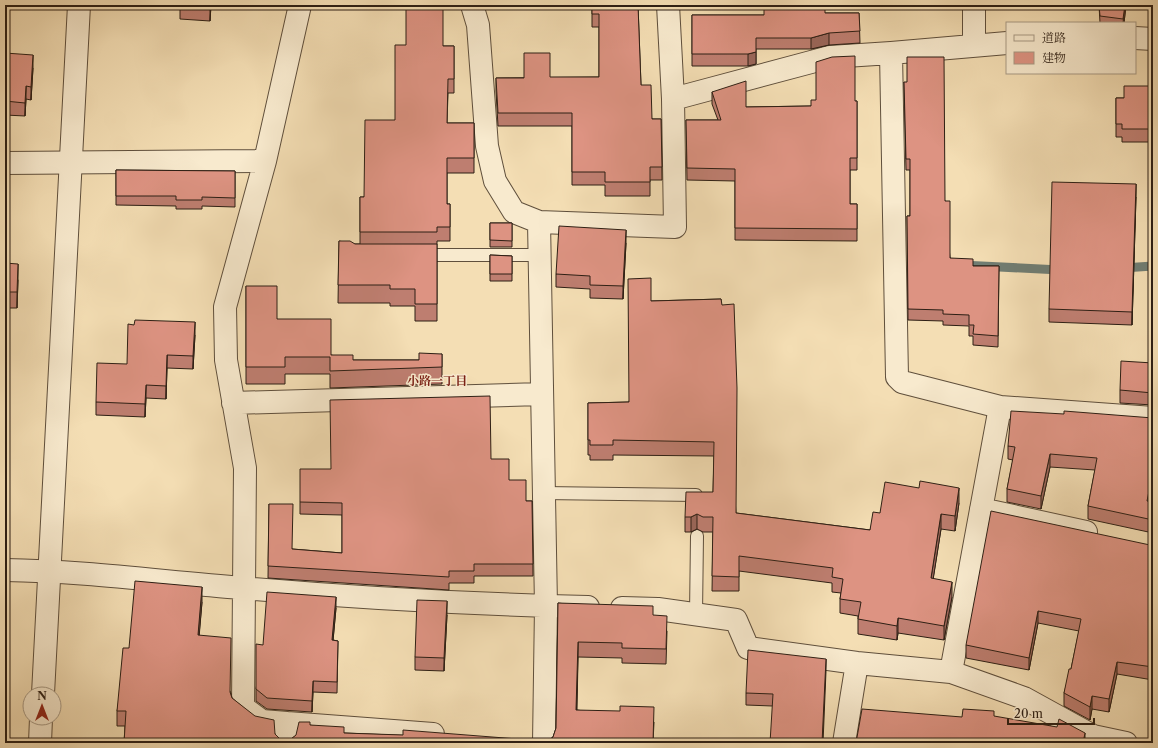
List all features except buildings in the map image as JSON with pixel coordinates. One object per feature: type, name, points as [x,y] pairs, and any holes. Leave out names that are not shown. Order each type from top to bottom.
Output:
[{"type":"street","points":[[43,686],[79,5]]},
{"type":"street","points":[[300,5],[264,161],[225,307],[226,360],[245,468],[243,707],[262,721],[286,733],[450,736]]},
{"type":"street","points":[[472,5],[478,25],[487,146],[495,181],[514,212],[539,222],[675,227],[673,100],[668,5]]},
{"type":"street","points":[[974,5],[974,44]]},
{"type":"street","points":[[1136,38],[1153,39]]},
{"type":"street","points":[[673,100],[830,57],[891,54],[974,44],[1006,42]]},
{"type":"street","points":[[891,54],[897,377],[902,382],[1000,406],[1153,418]]},
{"type":"street","points":[[5,163],[71,164],[264,161]]},
{"type":"street","points":[[521,741],[544,743],[546,606],[539,222]]},
{"type":"street","points":[[233,403],[541,394]]},
{"type":"street","points":[[951,672],[1000,406]]},
{"type":"street","points":[[981,509],[1106,536]]},
{"type":"street","points":[[5,570],[49,570],[416,602],[658,609],[736,620],[748,648],[857,663],[951,672],[1024,698],[1093,736],[1126,743]]},
{"type":"street","points":[[844,743],[857,663]]},
{"type":"street","points":[[40,743],[41,726]]},
{"type":"lane","points":[[411,254],[539,255]]},
{"type":"lane","points":[[543,493],[696,495]]},
{"type":"lane","points":[[696,614],[697,536]]},
{"type":"waterway","points":[[961,265],[1060,270]]},
{"type":"waterway","points":[[1123,268],[1153,266]]},
{"type":"district","name":"小路一丁目","points":[[437,380]]}]
